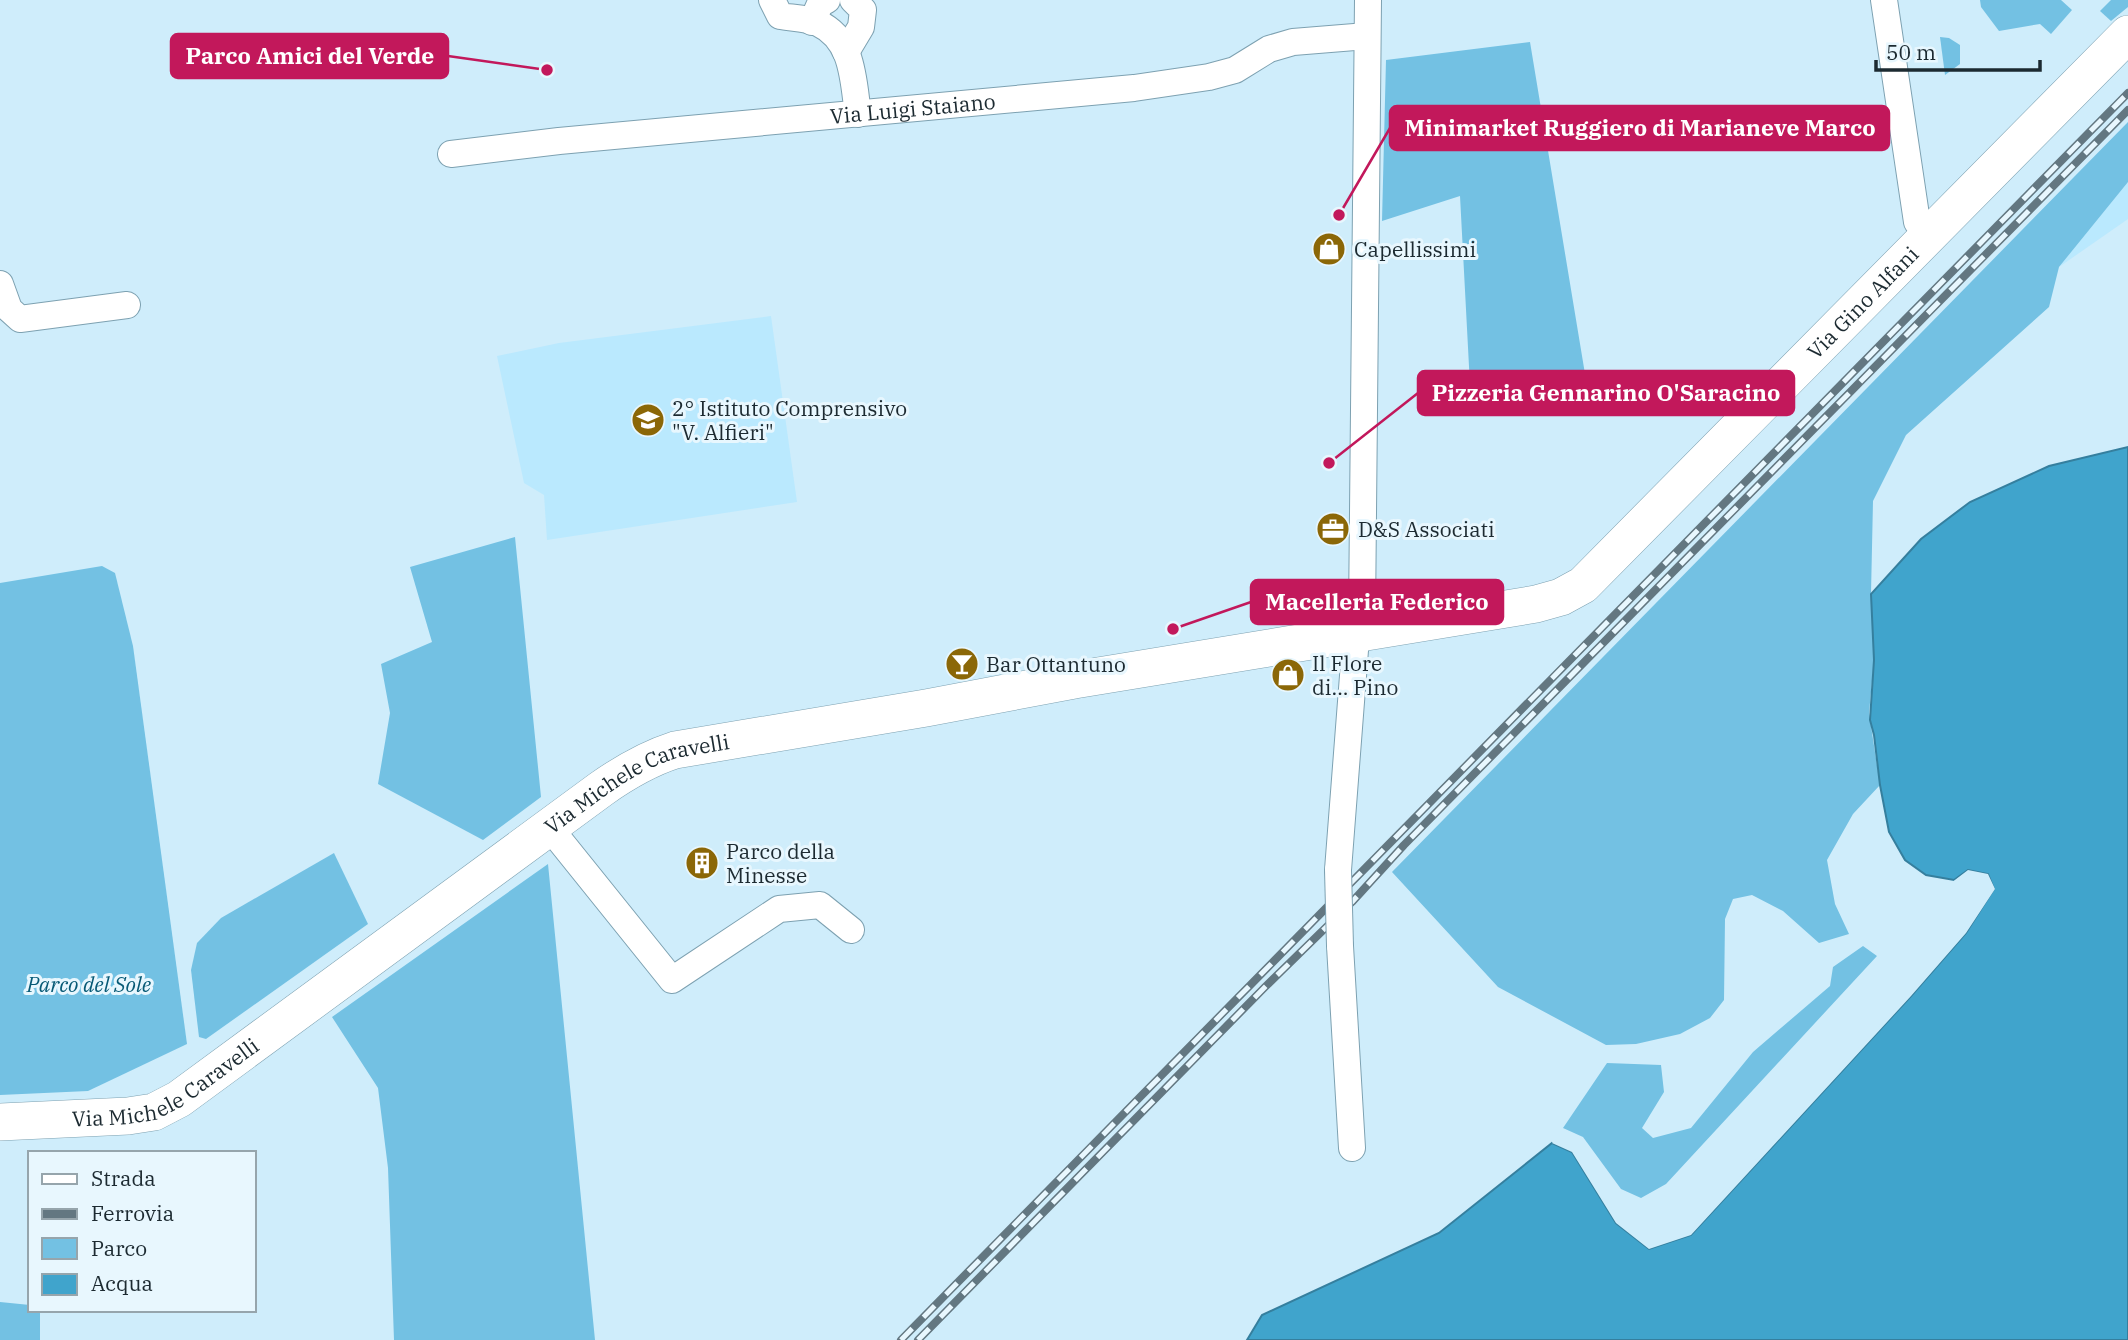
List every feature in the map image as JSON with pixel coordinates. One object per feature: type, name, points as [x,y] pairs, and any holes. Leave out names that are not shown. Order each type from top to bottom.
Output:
[{"type":"street","points":[[772,0],[780,16],[817,22],[841,41],[850,58],[858,114]]},
{"type":"street","points":[[812,22],[820,4],[827,0]]},
{"type":"street","points":[[846,52],[862,27],[863,10],[853,0]]},
{"type":"street","points":[[1352,1148],[1338,870],[1355,650],[1362,615],[1368,0]]},
{"type":"street","points":[[1884,0],[1917,222],[1927,237]]},
{"type":"street","name":"Via Gino Alfani","points":[[1359,633],[1536,604],[1561,597],[1583,584],[2128,34]]},
{"type":"street","name":"Via Luigi Staiano","points":[[451,154],[559,141],[1133,89],[1209,78],[1235,70],[1269,49],[1293,42],[1367,36]]},
{"type":"street","points":[[0,284],[9,309],[20,319],[127,305]]},
{"type":"street","name":"Via Michele Caravelli","points":[[0,1122],[128,1116],[154,1112],[179,1099],[628,770],[652,758],[675,750],[1359,633]]},
{"type":"street","points":[[549,827],[672,980],[779,909],[820,905],[851,930]]},
{"type":"shaded area","points":[[2128,182],[2128,219],[2059,267]]},
{"type":"shaded area","name":"2° Istituto Comprensivo \"V. Alfieri\"","points":[[771,316],[797,502],[547,540],[544,495],[524,483],[497,356],[559,343]]},
{"type":"green space","points":[[1980,0],[2061,0],[2072,10],[2051,34],[2040,24],[1999,31],[1981,7]]},
{"type":"green space","points":[[2111,0],[2128,0],[2128,7],[2111,21],[2100,11]]},
{"type":"green space","points":[[1940,37],[1949,38],[1960,45],[1960,64],[1945,75]]},
{"type":"green space","points":[[1530,42],[1588,392],[1470,385],[1460,196],[1382,221],[1386,60]]},
{"type":"green space","points":[[2128,122],[2128,182],[2059,267],[2049,307],[1906,435],[1873,501],[1871,594],[1874,660],[1869,713],[1880,785],[1853,814],[1827,860],[1835,904],[1849,934],[1819,943],[1783,911],[1752,895],[1733,899],[1725,919],[1724,1000],[1710,1018],[1680,1034],[1636,1044],[1606,1045],[1498,987],[1392,872]]},
{"type":"green space","points":[[515,537],[541,797],[483,840],[378,784],[390,713],[381,664],[432,642],[410,567]]},
{"type":"green space","name":"Parco del Sole","points":[[102,566],[115,573],[133,646],[187,1044],[88,1091],[0,1095],[0,583]]},
{"type":"green space","points":[[334,853],[368,924],[206,1039],[199,1037],[191,970],[197,943],[221,918]]},
{"type":"green space","points":[[548,864],[595,1340],[394,1340],[388,1168],[378,1088],[332,1017]]},
{"type":"green space","points":[[1863,946],[1877,956],[1666,1184],[1641,1198],[1621,1189],[1583,1137],[1563,1128],[1607,1063],[1661,1065],[1664,1092],[1642,1128],[1653,1138],[1691,1128],[1753,1052],[1830,986],[1833,967]]},
{"type":"green space","points":[[0,1302],[28,1305],[28,1312],[40,1312],[40,1340],[0,1340]]},
{"type":"water","points":[[2128,447],[2128,1340],[1247,1340],[1262,1315],[1439,1233],[1552,1143],[1572,1152],[1616,1223],[1649,1249],[1691,1235],[1911,996],[1966,933],[1994,889],[1988,874],[1968,870],[1954,880],[1926,875],[1905,860],[1889,832],[1870,720],[1874,660],[1871,594],[1921,539],[1970,502],[2049,466]]},
{"type":"pier","points":[[1968,870],[1988,874],[1995,889],[1966,933],[1691,1235],[1649,1249],[1616,1223],[1572,1152],[1552,1143],[1554,1140],[1574,1150],[1619,1220],[1650,1245],[1689,1232],[1909,993],[1963,930],[1991,889],[1986,877],[1969,874],[1956,883],[1951,883]]},
{"type":"railway","points":[[901,1340],[2128,93]]},
{"type":"railway","points":[[918,1340],[1352,902],[1404,845],[2128,110]]},
{"type":"place","name":"Parco Amici del Verde","points":[[547,70]]},
{"type":"place","name":"Minimarket Ruggiero di Marianeve Marco","points":[[1339,215]]},
{"type":"place","name":"Capellissimi","points":[[1329,249]]},
{"type":"place","name":"2° Istituto Comprensivo \"V. Alfieri\"","points":[[648,420]]},
{"type":"place","name":"Pizzeria Gennarino O'Saracino","points":[[1329,463]]},
{"type":"place","name":"D&S Associati","points":[[1333,529]]},
{"type":"place","name":"Macelleria Federico","points":[[1173,629]]},
{"type":"place","name":"Bar Ottantuno","points":[[962,664]]},
{"type":"place","name":"Il Flore di... Pino","points":[[1288,675]]},
{"type":"place","name":"Parco della Minesse","points":[[702,863]]}]
